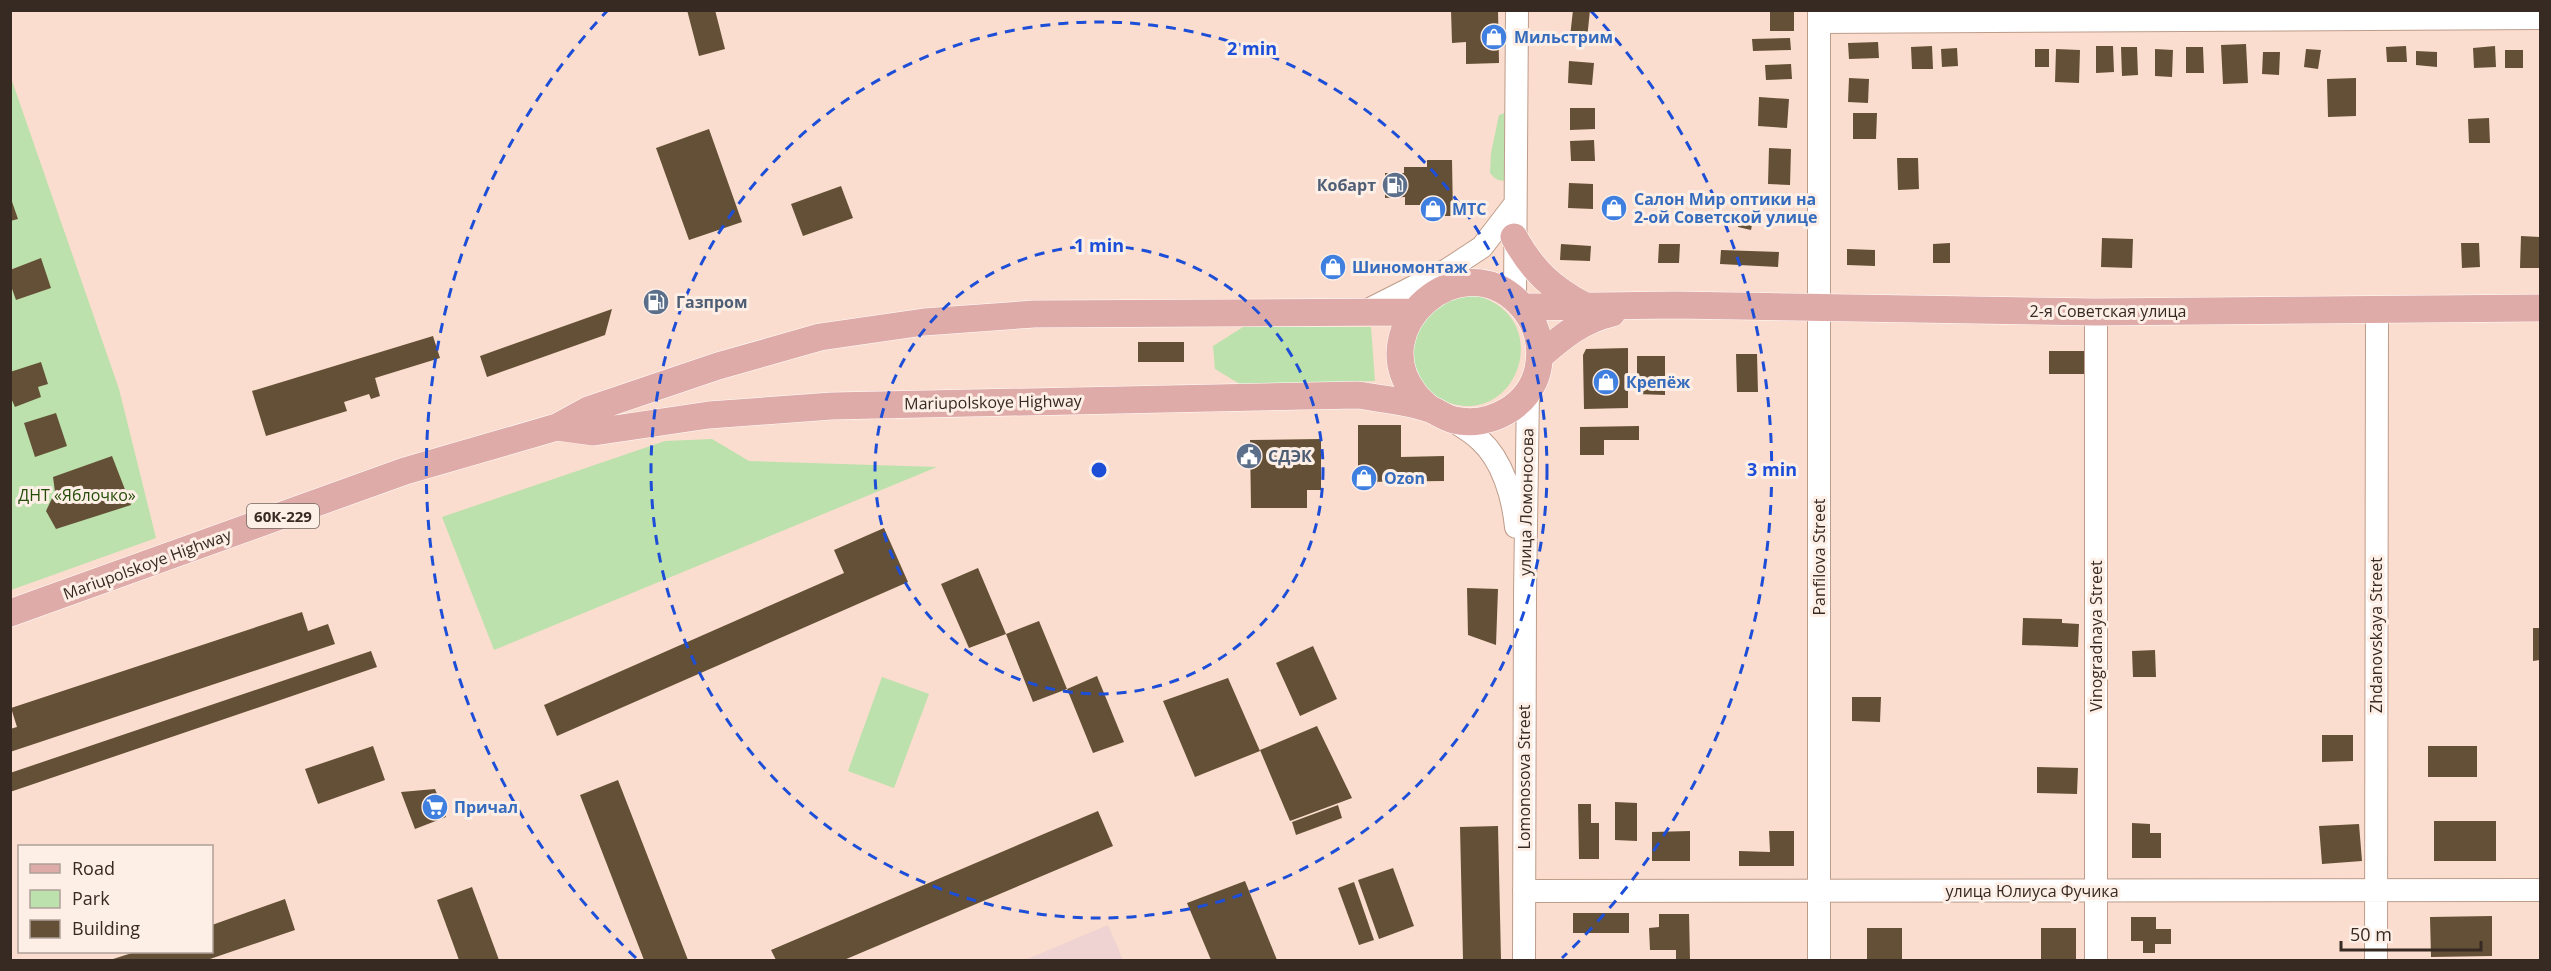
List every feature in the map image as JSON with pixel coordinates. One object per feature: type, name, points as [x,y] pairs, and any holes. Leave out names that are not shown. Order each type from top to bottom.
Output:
[{"type":"main road","points":[[1515,237],[1528,262],[1547,283],[1585,306]]},
{"type":"main road","points":[[1461,284],[1481,284],[1497,289],[1519,303],[1536,330],[1540,356],[1537,373],[1528,392],[1515,406],[1490,419],[1476,422],[1441,415],[1413,393],[1404,374],[1401,346],[1405,329],[1414,312],[1432,295],[1448,287],[1461,284]]},
{"type":"main road","name":"2-я Советская улица","points":[[1519,303],[1585,306],[1676,304],[1819,309],[2096,312],[2541,308]]},
{"type":"main road","name":"2-я Советская улица","points":[[1540,356],[1569,331],[1590,319],[1611,313],[1676,304]]},
{"type":"main road","name":"Mariupolskoye Highway","points":[[10,614],[405,471],[558,427],[598,406],[718,366],[820,337],[913,323],[1034,314],[1414,312]]},
{"type":"main road","name":"Mariupolskoye Highway","points":[[558,427],[594,432],[720,414],[832,406],[1358,395],[1441,415]]},
{"type":"street","points":[[1516,10],[1515,237],[1519,303]]},
{"type":"street","points":[[1819,16],[2381,15],[2541,18]]},
{"type":"street","name":"Panfilova Street","points":[[1819,16],[1819,960]]},
{"type":"street","points":[[1364,312],[1447,270],[1482,247],[1515,204]]},
{"type":"street","name":"Zhdanovskaya Street","points":[[2376,960],[2377,310]]},
{"type":"street","name":"Vinogradnaya Street","points":[[2096,312],[2096,960]]},
{"type":"street","name":"улица Ломоносова","points":[[1525,594],[1528,392]]},
{"type":"street","name":"улица Ломоносова","points":[[1441,415],[1481,441],[1497,461],[1505,478],[1515,517],[1525,594]]},
{"type":"street","name":"Lomonosova Street","points":[[1524,960],[1525,594]]},
{"type":"street","name":"улица Юлиуса Фучика","points":[[1524,891],[2541,890]]},
{"type":"shaded area","points":[[1108,925],[1123,960],[1025,960]]},
{"type":"green space","name":"ДНТ «Яблочко»","points":[[10,75],[119,389],[156,538],[11,590]]},
{"type":"green space","points":[[1505,113],[1508,181],[1498,180],[1490,173],[1491,153],[1499,115]]},
{"type":"green space","points":[[1474,295],[1500,307],[1515,325],[1521,346],[1518,368],[1507,388],[1489,401],[1466,406],[1439,399],[1418,380],[1414,368],[1413,331],[1442,300]]},
{"type":"green space","points":[[1243,327],[1371,327],[1375,381],[1243,386],[1215,369],[1213,346]]},
{"type":"green space","points":[[712,439],[749,461],[937,467],[494,650],[442,517],[665,441]]},
{"type":"green space","points":[[882,677],[929,694],[894,788],[848,771]]},
{"type":"building","points":[[687,10],[715,10],[725,49],[699,56]]},
{"type":"building","points":[[1451,10],[1498,10],[1499,63],[1466,64],[1466,42],[1452,43]]},
{"type":"building","points":[[1573,10],[1590,10],[1587,39],[1570,37]]},
{"type":"building","points":[[1770,10],[1794,10],[1794,31],[1770,31]]},
{"type":"building","points":[[1790,38],[1791,50],[1753,51],[1752,39]]},
{"type":"building","points":[[1878,42],[1879,58],[1849,59],[1848,43]]},
{"type":"building","points":[[2246,44],[2248,83],[2223,84],[2221,45]]},
{"type":"building","points":[[1932,46],[1933,69],[1912,69],[1911,47]]},
{"type":"building","points":[[2096,46],[2113,46],[2114,72],[2096,73]]},
{"type":"building","points":[[2406,46],[2407,62],[2387,62],[2386,47]]},
{"type":"building","points":[[2495,46],[2496,67],[2474,68],[2473,48]]},
{"type":"building","points":[[2121,47],[2137,47],[2138,75],[2122,76]]},
{"type":"building","points":[[2186,47],[2203,47],[2204,73],[2186,73]]},
{"type":"building","points":[[1957,48],[1958,66],[1942,67],[1941,49]]},
{"type":"building","points":[[2035,49],[2049,49],[2049,67],[2035,67]]},
{"type":"building","points":[[2056,49],[2080,50],[2079,83],[2055,82]]},
{"type":"building","points":[[2155,49],[2173,50],[2172,77],[2155,76]]},
{"type":"building","points":[[2306,49],[2321,50],[2318,69],[2304,67]]},
{"type":"building","points":[[2505,50],[2523,50],[2523,68],[2505,68]]},
{"type":"building","points":[[2416,51],[2437,52],[2437,67],[2416,65]]},
{"type":"building","points":[[2263,52],[2280,52],[2279,75],[2262,74]]},
{"type":"building","points":[[1569,61],[1594,63],[1592,85],[1568,83]]},
{"type":"building","points":[[1791,64],[1792,79],[1766,80],[1765,65]]},
{"type":"building","points":[[1849,78],[1869,79],[1868,103],[1848,102]]},
{"type":"building","points":[[2356,78],[2356,116],[2328,117],[2327,79]]},
{"type":"building","points":[[1759,97],[1789,99],[1787,128],[1758,126]]},
{"type":"building","points":[[1570,108],[1595,108],[1595,129],[1570,130]]},
{"type":"building","points":[[1853,113],[1877,113],[1876,139],[1853,139]]},
{"type":"building","points":[[2489,118],[2490,143],[2469,143],[2468,119]]},
{"type":"building","points":[[709,129],[742,222],[689,240],[656,148]]},
{"type":"building","points":[[1594,140],[1595,161],[1571,161],[1570,141]]},
{"type":"building","points":[[1769,148],[1791,149],[1790,185],[1768,184]]},
{"type":"building","points":[[1897,158],[1918,158],[1919,189],[1898,190]]},
{"type":"building","points":[[1427,160],[1452,160],[1453,216],[1427,216],[1427,205],[1405,205],[1405,197],[1385,198],[1385,173],[1404,173],[1404,167],[1427,167]]},
{"type":"building","points":[[1569,183],[1593,184],[1593,209],[1568,208]]},
{"type":"building","points":[[841,186],[853,218],[803,236],[791,204]]},
{"type":"building","points":[[10,196],[18,219],[10,221]]},
{"type":"building","points":[[1739,218],[1753,220],[1751,230],[1738,227]]},
{"type":"building","points":[[2521,236],[2540,237],[2540,268],[2520,268]]},
{"type":"building","points":[[2102,238],[2133,239],[2132,268],[2101,267]]},
{"type":"building","points":[[1950,243],[1950,263],[1933,263],[1933,244]]},
{"type":"building","points":[[2461,243],[2479,243],[2480,267],[2462,268]]},
{"type":"building","points":[[1561,244],[1591,246],[1590,261],[1560,260]]},
{"type":"building","points":[[1659,244],[1680,244],[1679,263],[1658,263]]},
{"type":"building","points":[[1847,249],[1875,250],[1875,266],[1847,265]]},
{"type":"building","points":[[1721,250],[1779,252],[1778,267],[1720,264]]},
{"type":"building","points":[[41,258],[51,288],[16,300],[10,283],[10,270]]},
{"type":"building","points":[[612,309],[605,335],[487,377],[480,356]]},
{"type":"building","points":[[433,336],[440,358],[375,378],[380,396],[371,399],[369,394],[344,402],[347,411],[266,436],[252,391]]},
{"type":"building","points":[[1138,342],[1184,342],[1184,362],[1138,362]]},
{"type":"building","name":"Крепёж","points":[[1628,348],[1628,408],[1584,409],[1583,355],[1586,349]]},
{"type":"building","points":[[2049,351],[2084,351],[2084,374],[2049,374]]},
{"type":"building","points":[[1736,354],[1757,354],[1758,392],[1737,392]]},
{"type":"building","points":[[1637,356],[1665,356],[1665,395],[1637,394]]},
{"type":"building","points":[[41,362],[48,384],[38,387],[41,397],[15,407],[10,396],[10,372]]},
{"type":"building","points":[[56,413],[67,446],[35,457],[24,423]]},
{"type":"building","points":[[1358,425],[1401,425],[1401,457],[1444,456],[1444,481],[1358,482]]},
{"type":"building","points":[[1639,426],[1639,440],[1604,440],[1604,455],[1580,455],[1580,427]]},
{"type":"building","points":[[1321,439],[1321,490],[1307,490],[1307,508],[1251,508],[1250,440]]},
{"type":"building","points":[[112,456],[131,505],[56,529],[46,511],[55,492],[53,477]]},
{"type":"building","points":[[884,528],[908,582],[557,736],[544,705],[844,573],[834,550]]},
{"type":"building","points":[[978,568],[1006,634],[969,648],[941,584]]},
{"type":"building","points":[[1467,588],[1498,589],[1496,645],[1468,635]]},
{"type":"building","points":[[302,612],[308,631],[328,624],[335,644],[10,752],[10,729],[17,727],[11,708]]},
{"type":"building","points":[[2023,618],[2062,619],[2062,623],[2079,624],[2078,647],[2022,645]]},
{"type":"building","points":[[1039,621],[1067,689],[1033,702],[1006,634]]},
{"type":"building","points":[[2533,628],[2540,628],[2540,660],[2533,661]]},
{"type":"building","points":[[1313,646],[1337,699],[1300,716],[1276,663]]},
{"type":"building","points":[[2155,650],[2156,677],[2133,677],[2132,651]]},
{"type":"building","points":[[371,651],[377,667],[10,792],[10,773]]},
{"type":"building","points":[[1097,676],[1124,742],[1093,753],[1067,689]]},
{"type":"building","points":[[1228,678],[1260,751],[1195,777],[1163,701]]},
{"type":"building","points":[[1852,697],[1881,697],[1880,722],[1852,721]]},
{"type":"building","points":[[1317,726],[1352,798],[1290,821],[1260,750]]},
{"type":"building","points":[[2322,735],[2353,735],[2353,761],[2322,762]]},
{"type":"building","points":[[373,746],[385,780],[318,804],[305,769]]},
{"type":"building","points":[[2428,746],[2477,746],[2477,777],[2428,777]]},
{"type":"building","points":[[2037,767],[2078,768],[2077,794],[2037,793]]},
{"type":"building","points":[[618,780],[688,960],[644,960],[580,795]]},
{"type":"building","points":[[435,789],[446,817],[415,829],[401,792]]},
{"type":"building","points":[[1615,802],[1637,803],[1637,841],[1615,840]]},
{"type":"building","points":[[1578,804],[1591,804],[1591,823],[1599,823],[1599,859],[1579,859]]},
{"type":"building","points":[[1338,805],[1342,818],[1296,835],[1292,822]]},
{"type":"building","points":[[1098,811],[1113,846],[844,960],[776,960],[771,950]]},
{"type":"building","points":[[2434,821],[2496,821],[2496,861],[2434,861]]},
{"type":"building","points":[[2132,823],[2150,824],[2150,833],[2161,833],[2161,858],[2132,858]]},
{"type":"building","points":[[2359,824],[2362,861],[2322,864],[2319,826]]},
{"type":"building","points":[[1498,826],[1501,960],[1463,960],[1460,827]]},
{"type":"building","points":[[1690,831],[1690,861],[1652,861],[1652,832]]},
{"type":"building","points":[[1769,831],[1794,831],[1794,866],[1739,866],[1739,851],[1770,852]]},
{"type":"building","points":[[1393,868],[1414,926],[1379,939],[1358,880]]},
{"type":"building","points":[[1245,881],[1277,960],[1211,960],[1187,903]]},
{"type":"building","points":[[1354,882],[1374,940],[1359,945],[1338,888]]},
{"type":"building","points":[[472,887],[499,960],[459,960],[437,900]]},
{"type":"building","points":[[285,899],[295,930],[207,960],[110,960],[132,953],[213,953],[213,925]]},
{"type":"building","points":[[1573,913],[1629,913],[1629,933],[1573,933]]},
{"type":"building","points":[[1659,914],[1689,914],[1690,960],[1676,960],[1676,950],[1650,950],[1649,928],[1659,927]]},
{"type":"building","points":[[2492,916],[2492,956],[2431,957],[2430,917]]},
{"type":"building","points":[[2131,917],[2156,917],[2156,929],[2171,929],[2171,944],[2155,944],[2155,953],[2143,953],[2143,941],[2131,941]]},
{"type":"building","points":[[1867,928],[1902,928],[1902,960],[1867,960]]},
{"type":"building","points":[[2041,928],[2076,928],[2076,960],[2041,960]]},
{"type":"place","name":"Мильстрим","points":[[1494,37]]},
{"type":"place","name":"Кобарт","points":[[1395,185]]},
{"type":"place","name":"Салон Мир оптики на 2-ой Советской улице","points":[[1614,208]]},
{"type":"place","name":"МТС","points":[[1433,209]]},
{"type":"place","name":"Шиномонтаж","points":[[1333,267]]},
{"type":"place","name":"Газпром","points":[[656,302]]},
{"type":"place","name":"Крепёж","points":[[1606,382]]},
{"type":"place","name":"СДЭК","points":[[1249,456]]},
{"type":"place","name":"Ozon","points":[[1364,478]]},
{"type":"place","name":"Причал","points":[[435,807]]}]
